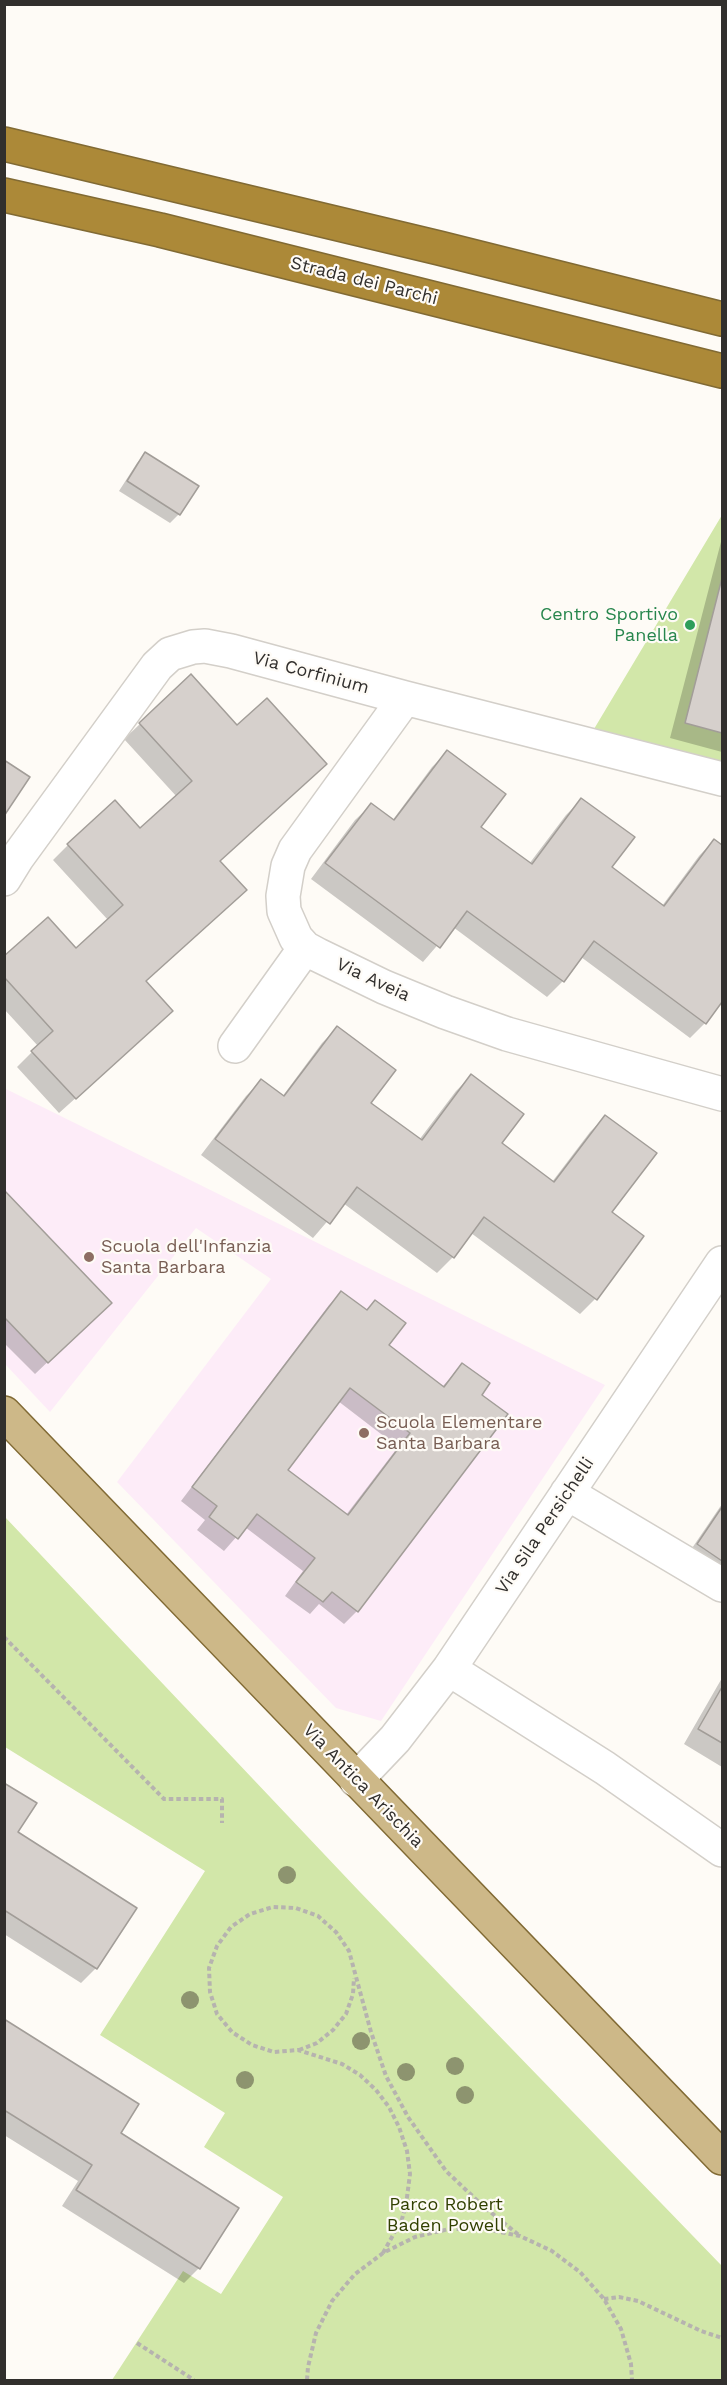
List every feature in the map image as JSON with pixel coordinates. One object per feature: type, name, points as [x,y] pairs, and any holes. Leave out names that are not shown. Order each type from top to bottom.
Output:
[{"type":"highway","points":[[4,144],[439,248],[723,319]]},
{"type":"highway","name":"Strada dei Parchi","points":[[4,195],[160,230],[723,371]]},
{"type":"main road","name":"Via Antica Arischia","points":[[4,1413],[723,2158]]},
{"type":"street","name":"Via Corfinium","points":[[4,879],[157,666],[170,654],[193,647],[218,648],[723,779]]},
{"type":"street","name":"Via Aveia","points":[[405,698],[306,833],[288,866],[284,882],[284,911],[288,924],[305,948],[384,987],[507,1034],[723,1094]]},
{"type":"street","points":[[235,1046],[305,948]]},
{"type":"street","name":"Via Sila Persichelli","points":[[356,1779],[394,1739],[449,1669],[723,1263]]},
{"type":"street","points":[[567,1493],[723,1585]]},
{"type":"street","points":[[449,1669],[605,1768],[723,1850]]},
{"type":"path","points":[[4,1637],[164,1798],[222,1799],[222,1823]]},
{"type":"path","points":[[354,1974],[353,1994],[346,2014],[333,2030],[317,2043],[298,2050],[274,2052],[252,2045],[232,2032],[218,2014],[210,1992],[209,1968],[217,1946],[231,1927],[250,1914],[273,1907],[296,1908],[318,1916],[336,1932],[349,1951],[386,2076],[408,2117],[446,2171],[483,2206],[520,2236]]},
{"type":"path","points":[[298,2050],[342,2064],[360,2075],[389,2107],[399,2127],[407,2151],[410,2174],[408,2191],[402,2219],[383,2253]]},
{"type":"path","points":[[307,2380],[316,2333],[333,2301],[355,2274],[383,2253],[415,2238],[449,2229],[485,2229],[520,2236],[552,2251],[580,2271],[604,2299],[621,2330],[631,2364],[632,2380]]},
{"type":"path","points":[[604,2299],[619,2297],[638,2301],[701,2331],[723,2338]]},
{"type":"path","points":[[137,2343],[194,2380]]},
{"type":"shaded area","name":"Scuola Elementare Santa Barbara","points":[[4,1088],[605,1385],[381,1721],[336,1708],[117,1482],[271,1279],[196,1228],[50,1412],[5,1364]]},
{"type":"green space","name":"Centro Sportivo Panella","points":[[722,515],[722,768],[591,734]]},
{"type":"green space","name":"Parco Robert Baden Powell","points":[[5,1517],[359,1891],[722,2266],[722,2380],[112,2380],[183,2271],[221,2294],[283,2197],[204,2147],[225,2113],[100,2035],[205,1871],[5,1747]]},
{"type":"building","points":[[145,452],[199,486],[180,515],[127,481]]},
{"type":"building","points":[[722,578],[722,733],[685,723]]},
{"type":"building","points":[[191,674],[237,725],[267,698],[327,764],[220,861],[247,890],[146,981],[173,1011],[76,1099],[31,1051],[53,1031],[4,977],[4,956],[48,917],[76,948],[123,905],[67,844],[115,800],[140,828],[192,781],[139,723]]},
{"type":"building","points":[[447,750],[506,794],[481,827],[532,864],[581,798],[635,837],[612,867],[664,906],[714,839],[722,845],[722,1002],[706,1024],[594,941],[564,982],[467,911],[440,948],[325,863],[371,803],[394,820]]},
{"type":"building","points":[[4,760],[30,777],[4,816]]},
{"type":"building","points":[[337,1026],[396,1070],[371,1103],[422,1140],[471,1074],[524,1114],[502,1143],[554,1182],[605,1115],[657,1153],[612,1212],[644,1236],[597,1300],[484,1217],[454,1258],[357,1187],[330,1224],[215,1139],[261,1079],[284,1096]]},
{"type":"building","points":[[4,1190],[112,1303],[48,1363],[4,1317]]},
{"type":"building","points":[[341,1291],[367,1310],[375,1300],[406,1323],[389,1345],[444,1387],[462,1363],[490,1383],[482,1395],[508,1414],[358,1612],[332,1592],[323,1602],[296,1582],[315,1558],[257,1514],[238,1539],[209,1517],[217,1506],[192,1487]],"holes":[[[350,1388],[410,1433],[348,1515],[288,1470]]]},
{"type":"building","points":[[722,1507],[722,1561],[697,1544]]},
{"type":"building","points":[[722,1687],[722,1743],[698,1729]]},
{"type":"building","points":[[4,1783],[37,1803],[18,1832],[137,1908],[97,1969],[4,1910]]},
{"type":"building","points":[[4,2019],[139,2104],[121,2133],[239,2208],[200,2269],[76,2190],[92,2165],[4,2110]]},
{"type":"place","name":"Centro Sportivo Panella","points":[[690,625]]},
{"type":"place","name":"Scuola dell'Infanzia Santa Barbara","points":[[89,1257]]},
{"type":"place","name":"Scuola Elementare Santa Barbara","points":[[364,1433]]}]
